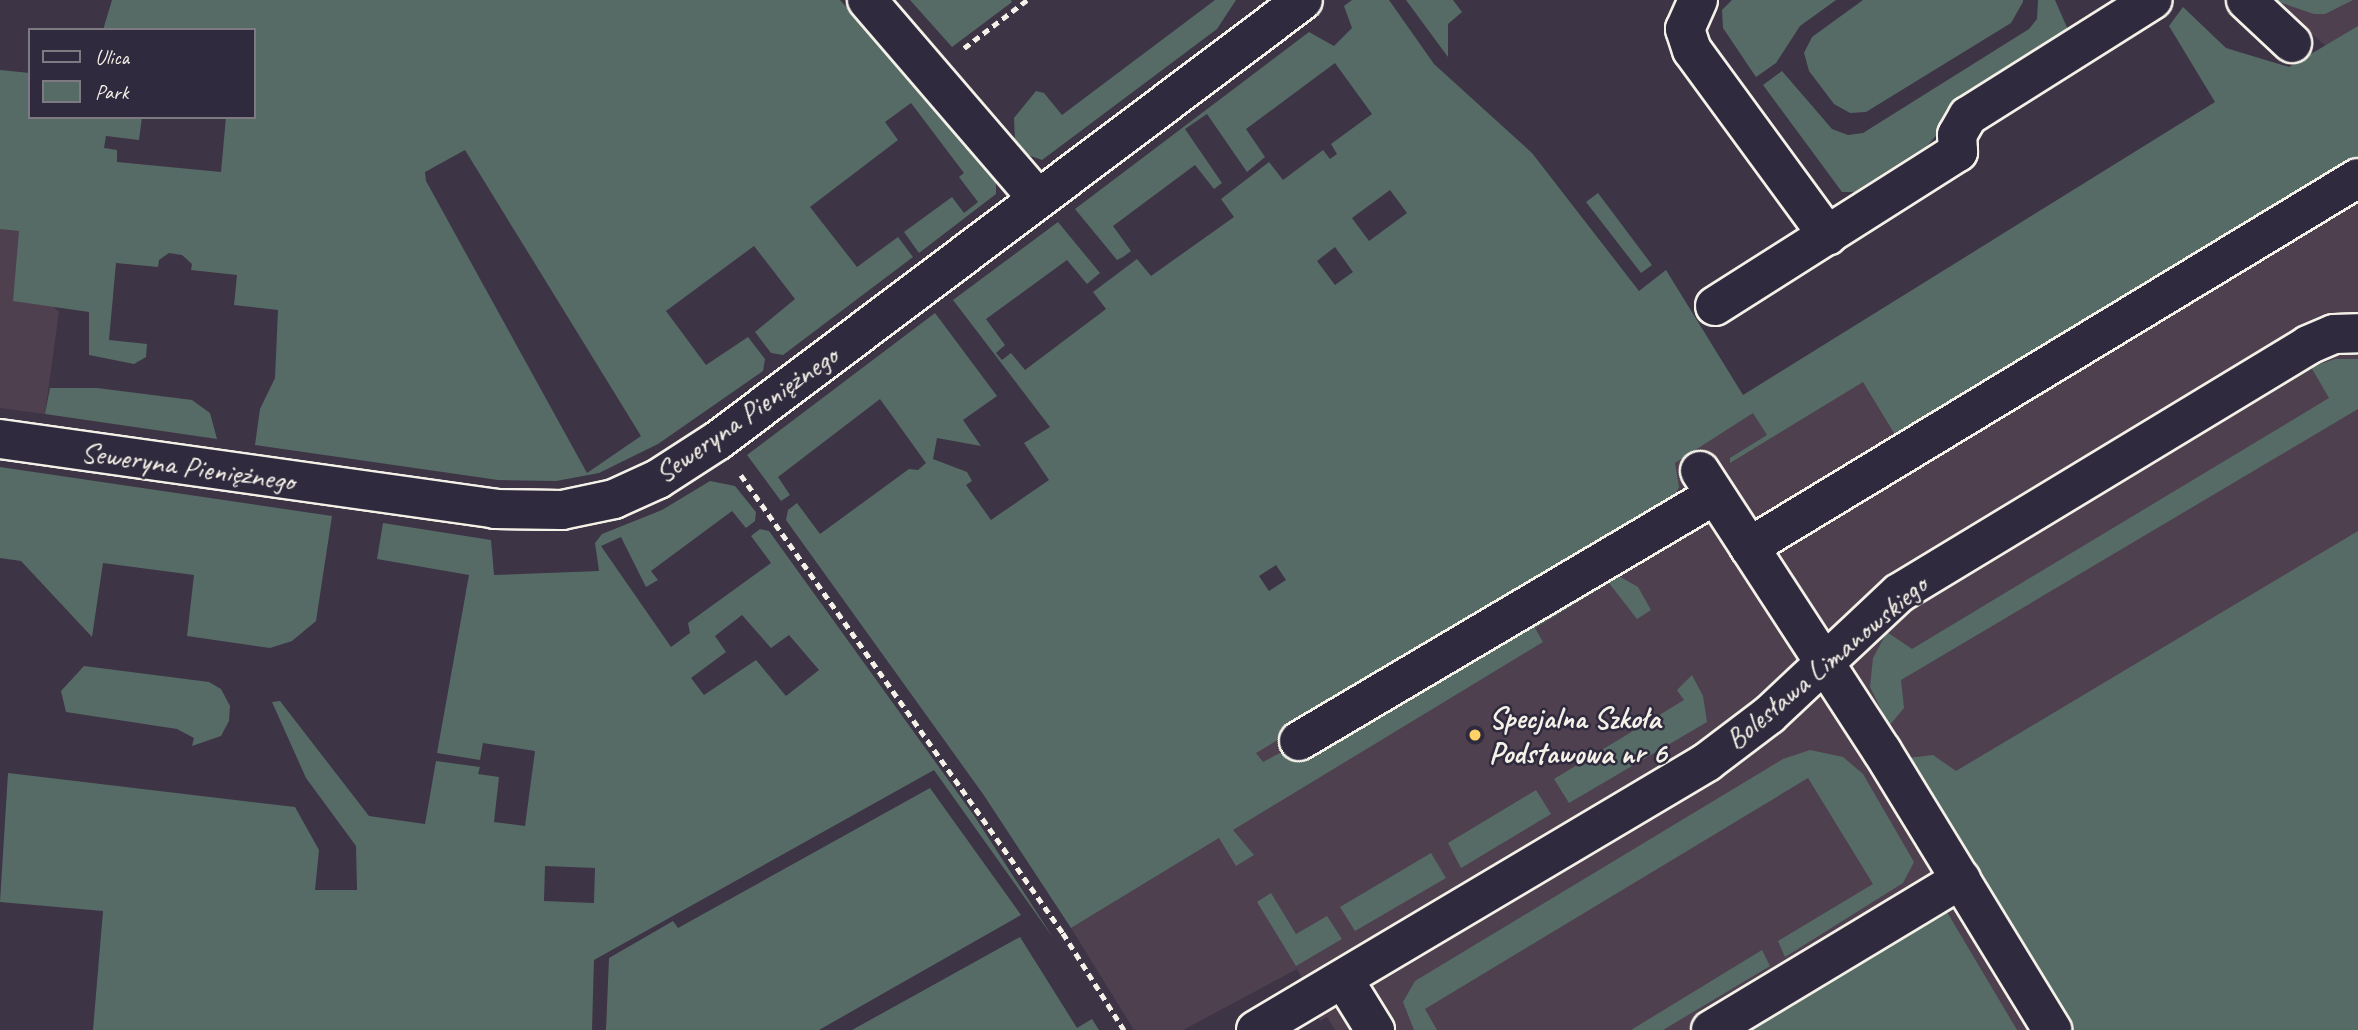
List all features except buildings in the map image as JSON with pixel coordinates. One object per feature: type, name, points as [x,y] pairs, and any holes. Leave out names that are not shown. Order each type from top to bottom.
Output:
[{"type":"street","points":[[867,0],[1038,200]]},
{"type":"street","name":"Seweryna Pieniężnego","points":[[0,439],[495,509],[562,510],[595,504],[645,485],[707,448],[1303,0]]},
{"type":"street","points":[[1698,0],[1685,29],[1692,50],[1828,236]]},
{"type":"street","points":[[1715,306],[1958,152],[1957,135],[1968,116],[2152,0]]},
{"type":"street","points":[[2246,0],[2292,43]]},
{"type":"street","points":[[1749,547],[2358,178]]},
{"type":"street","name":"Bolesława Limanowskiego","points":[[1275,1026],[1345,980],[1707,762],[1769,715],[1899,593],[2308,345],[2334,334],[2358,333]]},
{"type":"street","points":[[1299,741],[1708,483],[1961,879],[2052,1030]]},
{"type":"street","points":[[1712,1030],[1961,879]]},
{"type":"street","points":[[1345,980],[1374,1030]]},
{"type":"path","points":[[952,57],[1027,0]]},
{"type":"path","points":[[739,472],[1055,922],[1124,1030]]},
{"type":"shaded area","points":[[2272,0],[2358,0],[2358,1030],[1335,1030],[1327,1017],[1320,1021],[1296,981],[1302,978],[1297,969],[1183,1030],[1134,1030],[1071,928],[1219,838],[1183,784],[1598,508],[2333,52]]},
{"type":"shaded area","points":[[0,186],[67,193],[54,307],[59,312],[45,414],[0,408]]},
{"type":"green space","points":[[112,0],[840,0],[987,163],[996,178],[996,194],[919,253],[904,232],[952,197],[964,213],[978,202],[959,177],[964,173],[911,103],[885,122],[898,140],[810,207],[857,267],[898,237],[913,257],[783,355],[771,353],[755,332],[795,299],[754,246],[666,311],[706,365],[748,337],[765,359],[763,371],[658,444],[599,473],[556,481],[498,480],[255,445],[260,409],[275,378],[278,310],[234,305],[237,275],[191,270],[192,264],[182,255],[169,253],[159,260],[158,267],[116,263],[109,340],[147,344],[146,357],[134,364],[89,355],[89,312],[13,301],[19,231],[0,229],[0,70],[28,73],[28,119],[142,119],[139,140],[106,136],[104,148],[117,150],[117,162],[221,172],[226,119],[256,119],[256,28],[104,28]],"holes":[[[465,150],[641,436],[587,473],[426,181],[425,172]]]},
{"type":"green space","points":[[910,0],[1011,0],[1012,2],[952,47]]},
{"type":"green space","points":[[1215,0],[1236,0],[1217,29],[1042,160],[1028,155],[1015,142],[1014,118],[1036,91],[1044,93],[1062,115]]},
{"type":"green space","points":[[1352,0],[1389,0],[1434,64],[1532,153],[1639,291],[1666,270],[1743,395],[2215,102],[2169,26],[2183,7],[2226,48],[2289,67],[2358,26],[2358,160],[1897,438],[1863,382],[1730,463],[1730,458],[1767,435],[1753,413],[1675,463],[1679,487],[1670,504],[1256,753],[1263,762],[1615,574],[1638,587],[1651,610],[1637,619],[1609,583],[1535,628],[1543,642],[1233,830],[1254,855],[1236,866],[1219,838],[1071,928],[983,794],[786,520],[788,510],[797,503],[820,534],[909,469],[918,470],[926,463],[880,399],[778,477],[790,495],[781,501],[747,455],[935,313],[997,396],[963,420],[981,446],[937,438],[933,459],[967,472],[972,481],[966,485],[991,520],[1049,480],[1024,443],[1050,427],[953,300],[1058,222],[1100,273],[1087,284],[1067,260],[986,319],[1005,345],[996,353],[1002,360],[1011,353],[1025,370],[1106,309],[1093,292],[1137,259],[1151,276],[1234,217],[1221,199],[1269,162],[1283,180],[1323,150],[1330,159],[1337,154],[1331,144],[1372,114],[1335,63],[1246,129],[1265,157],[1247,172],[1207,114],[1185,129],[1222,183],[1214,189],[1195,165],[1113,226],[1131,251],[1123,257],[1117,260],[1075,209],[1309,32],[1334,46],[1352,28],[1344,6]],"holes":[[[1390,190],[1407,213],[1369,241],[1352,218]],[[1335,247],[1353,272],[1335,285],[1317,261]],[[1276,565],[1286,580],[1269,591],[1259,576]]]},
{"type":"green space","points":[[1406,0],[1453,0],[1462,12],[1448,24],[1448,57]]},
{"type":"green space","points":[[1732,0],[1836,0],[1800,26],[1776,63],[1756,77],[1723,28],[1722,10]]},
{"type":"green space","points":[[1863,0],[2023,2],[2011,23],[1866,112],[1850,113],[1834,104],[1809,71],[1804,53],[1812,37]]},
{"type":"green space","points":[[2038,0],[2055,0],[2069,32],[1941,130],[1928,145],[1854,192],[1842,192],[1763,85],[1782,71],[1832,129],[1848,135],[1863,133],[2029,29],[2037,19]]},
{"type":"green space","points":[[2273,0],[2353,0],[2325,14],[2314,14]]},
{"type":"green space","points":[[1598,193],[1652,265],[1641,273],[1586,202]]},
{"type":"green space","points":[[2335,359],[2358,359],[2358,409],[1901,680],[1904,708],[1889,726],[1870,687],[1873,658],[1887,632],[1912,649],[2329,398],[2311,367]]},
{"type":"green space","points":[[50,388],[97,388],[192,400],[210,413],[217,439],[45,414]]},
{"type":"green space","points":[[0,467],[332,516],[316,621],[292,641],[270,648],[187,636],[194,575],[103,563],[92,637],[21,561],[0,558]]},
{"type":"green space","points":[[710,481],[735,486],[756,512],[755,521],[746,528],[732,511],[651,571],[658,580],[646,587],[621,537],[601,546],[671,647],[690,633],[688,623],[771,563],[751,536],[760,529],[769,531],[975,817],[1054,939],[934,770],[594,960],[592,1030],[93,1030],[103,911],[0,902],[8,773],[295,807],[319,850],[315,890],[357,890],[356,846],[306,778],[272,702],[280,701],[369,816],[425,824],[436,761],[480,767],[478,774],[499,777],[494,822],[525,826],[535,751],[483,743],[480,760],[437,753],[469,575],[377,559],[383,523],[491,540],[494,575],[599,571],[595,543],[602,534],[662,510]],"holes":[[[742,615],[771,648],[789,635],[819,670],[786,696],[756,660],[704,695],[691,678],[726,652],[715,636]],[[545,866],[595,868],[594,903],[544,901]]]},
{"type":"green space","points":[[2358,531],[2358,1030],[2072,1030],[1908,758],[1933,755],[1956,771]]},
{"type":"green space","points":[[84,666],[209,682],[221,689],[230,706],[229,721],[221,736],[192,746],[194,738],[177,729],[66,712],[61,691]]},
{"type":"green space","points":[[1692,675],[1703,696],[1707,722],[1569,803],[1554,779],[1684,700],[1677,690]]},
{"type":"green space","points":[[1810,750],[1843,757],[1863,774],[1914,862],[1903,883],[1785,957],[1778,941],[1873,884],[1808,778],[1425,1009],[1437,1030],[1414,1030],[1403,1002],[1415,981],[1783,759]]},
{"type":"green space","points":[[930,788],[1021,915],[819,1030],[606,1030],[609,958],[673,921],[678,928]]},
{"type":"green space","points":[[1536,790],[1551,814],[1461,868],[1448,843]]},
{"type":"green space","points":[[1431,853],[1446,878],[1355,931],[1340,907]]},
{"type":"green space","points":[[1271,893],[1296,934],[1327,916],[1342,939],[1296,966],[1257,902]]},
{"type":"green space","points":[[1942,911],[1947,912],[2017,1030],[1732,1030]]},
{"type":"green space","points":[[1020,937],[1077,1028],[1092,1019],[1099,1030],[852,1030]]},
{"type":"green space","points":[[1762,950],[1770,966],[1663,1030],[1631,1030]]},
{"type":"place","name":"Specjalna Szkoła Podstawowa nr 6","points":[[1475,735]]}]
